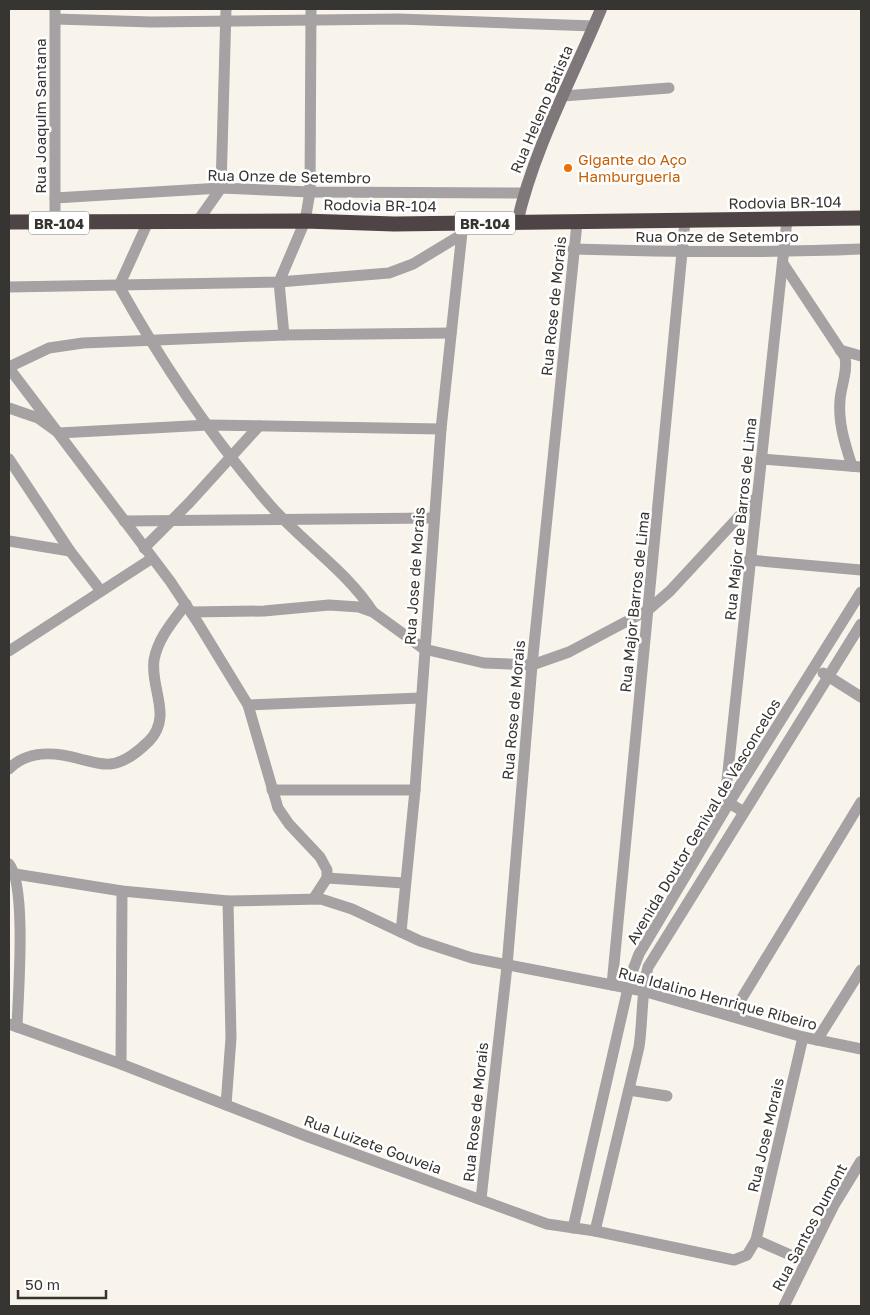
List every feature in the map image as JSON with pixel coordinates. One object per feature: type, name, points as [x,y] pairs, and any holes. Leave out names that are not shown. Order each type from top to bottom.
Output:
[{"type":"highway","name":"Rodovia BR-104","points":[[55,223],[305,221],[394,224],[462,229],[517,222],[577,223],[861,218]]},
{"type":"highway","name":"BR-104","points":[[9,222],[55,223]]},
{"type":"street","points":[[197,222],[221,188],[226,9]]},
{"type":"street","points":[[484,9],[484,21]]},
{"type":"street","name":"Rua Heleno Batista","points":[[517,222],[524,193],[601,9]]},
{"type":"street","points":[[56,14],[152,22],[226,21],[311,14],[399,14],[484,21],[594,26]]},
{"type":"street","name":"Rua Joaquim Santana","points":[[55,223],[56,14]]},
{"type":"street","points":[[284,335],[279,282],[305,221],[310,192],[311,14]]},
{"type":"street","points":[[563,96],[668,88]]},
{"type":"street","name":"Rua Onze de Setembro","points":[[55,198],[221,188],[310,192],[524,193]]},
{"type":"street","name":"Rua Major de Barros de Lima","points":[[729,803],[726,790],[749,560],[788,220]]},
{"type":"street","name":"Rua Major Barros de Lima","points":[[612,985],[685,221]]},
{"type":"street","points":[[119,286],[148,222]]},
{"type":"street","name":"Rua Rose de Morais","points":[[481,1199],[507,966],[532,665],[577,223]]},
{"type":"street","points":[[9,287],[279,282],[389,273],[413,264],[462,229]]},
{"type":"street","name":"Rua Jose de Morais","points":[[401,932],[404,883],[415,790],[420,698],[441,429],[462,229]]},
{"type":"street","name":"Rua Onze de Setembro","points":[[573,249],[785,252],[861,248]]},
{"type":"street","points":[[762,459],[857,466],[840,423],[840,398],[846,362],[784,265]]},
{"type":"street","points":[[119,286],[150,341],[230,457],[283,518],[356,589],[373,612]]},
{"type":"street","points":[[314,898],[326,878],[326,866],[283,816],[272,790],[248,705],[189,608],[9,368],[38,353],[62,344],[284,335],[451,333]]},
{"type":"street","points":[[840,350],[861,356]]},
{"type":"street","points":[[9,408],[38,418],[59,433],[208,425],[441,429]]},
{"type":"street","points":[[144,548],[259,426]]},
{"type":"street","points":[[9,459],[70,551],[101,591]]},
{"type":"street","points":[[9,769],[18,760],[38,754],[67,756],[110,764],[131,755],[150,740],[158,727],[161,716],[154,670],[156,651],[164,635],[189,608],[264,611],[340,605],[358,607],[373,612],[424,649],[500,665],[532,665],[569,652],[648,610],[670,591],[756,497]]},
{"type":"street","points":[[124,521],[434,518]]},
{"type":"street","points":[[9,541],[70,551]]},
{"type":"street","points":[[9,651],[151,559]]},
{"type":"street","points":[[749,560],[861,570]]},
{"type":"street","name":"Avenida Doutor Genival de Vasconcelos","points":[[573,1228],[634,964],[729,803],[815,669],[861,592]]},
{"type":"street","name":"Avenida Doutor Genival de Vasconcelos","points":[[595,1231],[642,1022],[643,991],[648,967],[861,624]]},
{"type":"street","points":[[815,669],[861,697]]},
{"type":"street","points":[[248,705],[420,698]]},
{"type":"street","points":[[272,790],[415,790]]},
{"type":"street","points":[[731,1016],[861,802]]},
{"type":"street","points":[[729,803],[744,812]]},
{"type":"street","points":[[11,870],[19,922],[13,1025]]},
{"type":"street","name":"Rua Idalino Henrique Ribeiro","points":[[11,870],[122,891],[228,902],[314,898],[340,904],[443,950],[507,966],[643,991],[803,1037],[861,1050]]},
{"type":"street","points":[[326,878],[404,883]]},
{"type":"street","points":[[121,1064],[122,891]]},
{"type":"street","points":[[226,1105],[231,1029],[228,902]]},
{"type":"street","points":[[817,1040],[861,970]]},
{"type":"street","name":"Rua Luizete Gouveia","points":[[13,1025],[553,1226],[595,1231],[734,1260],[747,1255],[756,1240]]},
{"type":"street","name":"Rua Jose Morais","points":[[756,1240],[803,1037]]},
{"type":"street","points":[[628,1090],[667,1096]]},
{"type":"street","name":"Rua Santos Dumont","points":[[784,1306],[804,1262],[834,1205],[861,1162]]},
{"type":"street","points":[[756,1240],[804,1262]]},
{"type":"place","name":"Gigante do Aço Hamburgueria","points":[[568,168]]}]
